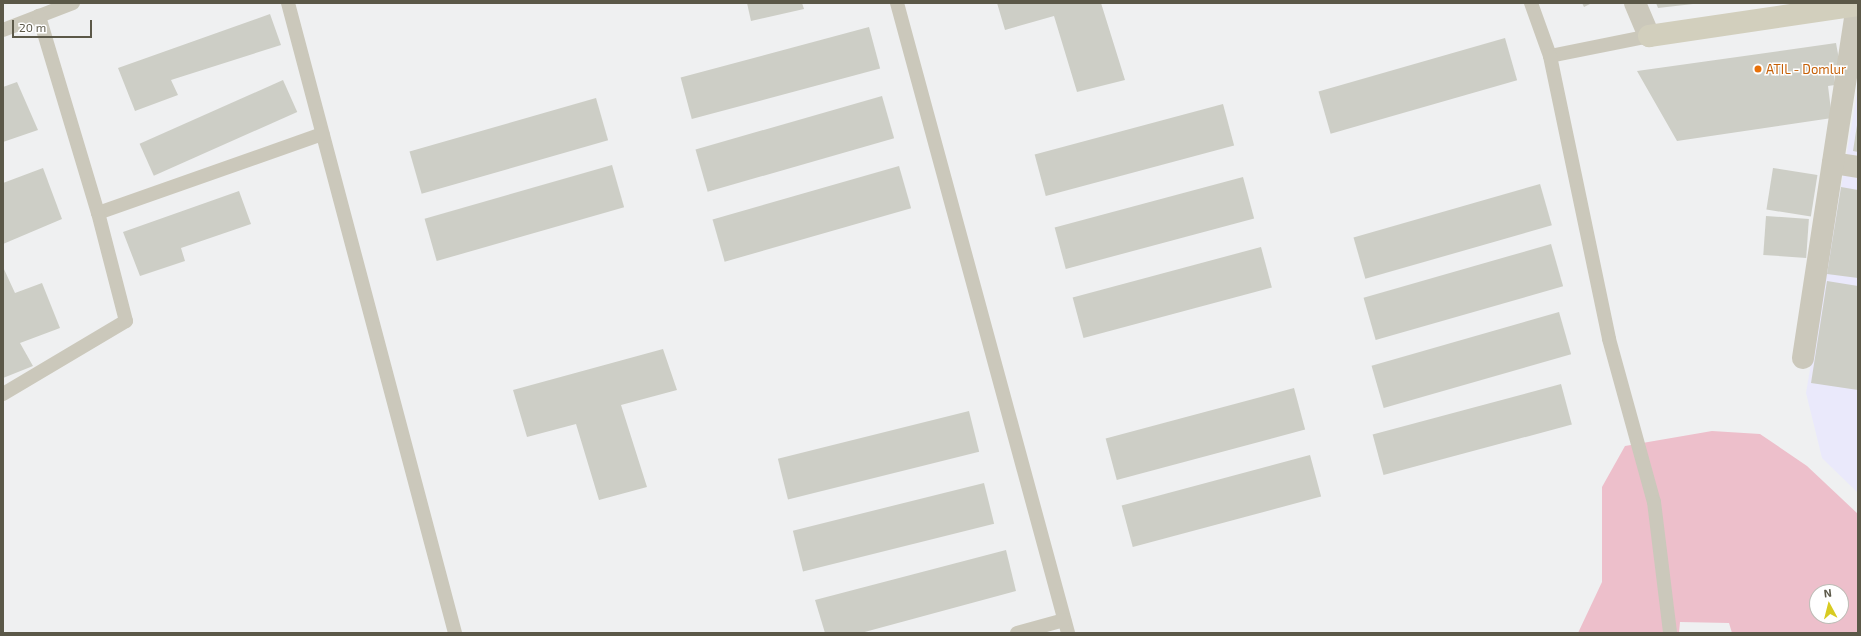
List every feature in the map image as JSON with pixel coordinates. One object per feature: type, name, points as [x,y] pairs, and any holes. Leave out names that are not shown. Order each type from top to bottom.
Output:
[{"type":"street","points":[[1635,3],[1649,36],[1858,5],[1803,358]]},
{"type":"street","points":[[1833,163],[1858,167]]},
{"type":"lane","points":[[3,30],[73,3]]},
{"type":"lane","points":[[288,3],[455,633]]},
{"type":"lane","points":[[897,3],[1066,627],[1017,633]]},
{"type":"lane","points":[[1531,3],[1550,56],[1609,339],[1654,502],[1670,633]]},
{"type":"lane","points":[[3,394],[126,322],[98,213],[39,16]]},
{"type":"lane","points":[[1550,56],[1649,36]]},
{"type":"lane","points":[[98,213],[322,134]]},
{"type":"shaded area","points":[[1858,87],[1858,493],[1822,458],[1806,393]]},
{"type":"shaded area","points":[[1712,431],[1760,434],[1807,466],[1858,514],[1858,633],[1732,633],[1729,623],[1680,622],[1679,633],[1578,633],[1602,582],[1602,487],[1625,446]]},
{"type":"building","points":[[747,3],[802,3],[804,9],[751,21]]},
{"type":"building","points":[[997,3],[1101,3],[1125,80],[1077,92],[1054,16],[1005,30]]},
{"type":"building","points":[[1582,3],[1592,3],[1584,7]]},
{"type":"building","points":[[1656,3],[1693,3],[1693,4],[1658,8]]},
{"type":"building","points":[[270,14],[281,45],[171,80],[178,95],[135,111],[118,68]]},
{"type":"building","points":[[869,27],[880,69],[692,119],[681,77]]},
{"type":"building","points":[[1505,38],[1517,80],[1331,134],[1319,91]]},
{"type":"building","points":[[1836,43],[1840,65],[1833,66],[1835,85],[1828,86],[1832,118],[1677,141],[1637,71]]},
{"type":"building","points":[[283,80],[297,112],[154,176],[140,144]]},
{"type":"building","points":[[17,82],[38,130],[3,142],[3,87]]},
{"type":"building","points":[[882,96],[894,138],[708,192],[696,149]]},
{"type":"building","points":[[596,98],[608,140],[422,194],[410,151]]},
{"type":"building","points":[[1223,104],[1234,146],[1046,196],[1035,154]]},
{"type":"building","points":[[1858,125],[1858,152],[1853,151]]},
{"type":"building","points":[[612,165],[624,207],[437,261],[425,219]]},
{"type":"building","points":[[899,166],[911,208],[725,262],[713,219]]},
{"type":"building","points":[[43,168],[62,219],[3,244],[3,183]]},
{"type":"building","points":[[1773,168],[1817,175],[1811,217],[1766,209]]},
{"type":"building","points":[[1243,177],[1254,219],[1066,269],[1055,227]]},
{"type":"building","points":[[1540,184],[1552,225],[1365,279],[1354,237]]},
{"type":"building","points":[[1841,187],[1858,190],[1858,278],[1827,274]]},
{"type":"building","points":[[239,191],[251,224],[181,248],[185,261],[140,276],[123,232]]},
{"type":"building","points":[[1766,216],[1809,219],[1806,258],[1763,255]]},
{"type":"building","points":[[1551,244],[1563,286],[1376,340],[1364,298]]},
{"type":"building","points":[[1261,247],[1272,288],[1084,338],[1073,297]]},
{"type":"building","points":[[3,267],[15,293],[42,283],[60,328],[20,343],[33,366],[3,378]]},
{"type":"building","points":[[1827,281],[1858,286],[1858,390],[1811,383]]},
{"type":"building","points":[[1559,312],[1571,354],[1384,408],[1372,366]]},
{"type":"building","points":[[663,349],[677,390],[621,405],[647,487],[599,500],[576,424],[527,437],[513,390]]},
{"type":"building","points":[[1561,384],[1572,425],[1384,475],[1373,434]]},
{"type":"building","points":[[1294,388],[1305,430],[1117,480],[1106,438]]},
{"type":"building","points":[[969,411],[979,452],[788,499],[778,459]]},
{"type":"building","points":[[1310,455],[1321,497],[1133,547],[1122,505]]},
{"type":"building","points":[[984,483],[994,524],[803,571],[793,531]]},
{"type":"building","points":[[1006,550],[1016,591],[861,633],[825,633],[815,600]]},
{"type":"place","name":"ATIL - Domlur","points":[[1758,69]]}]
